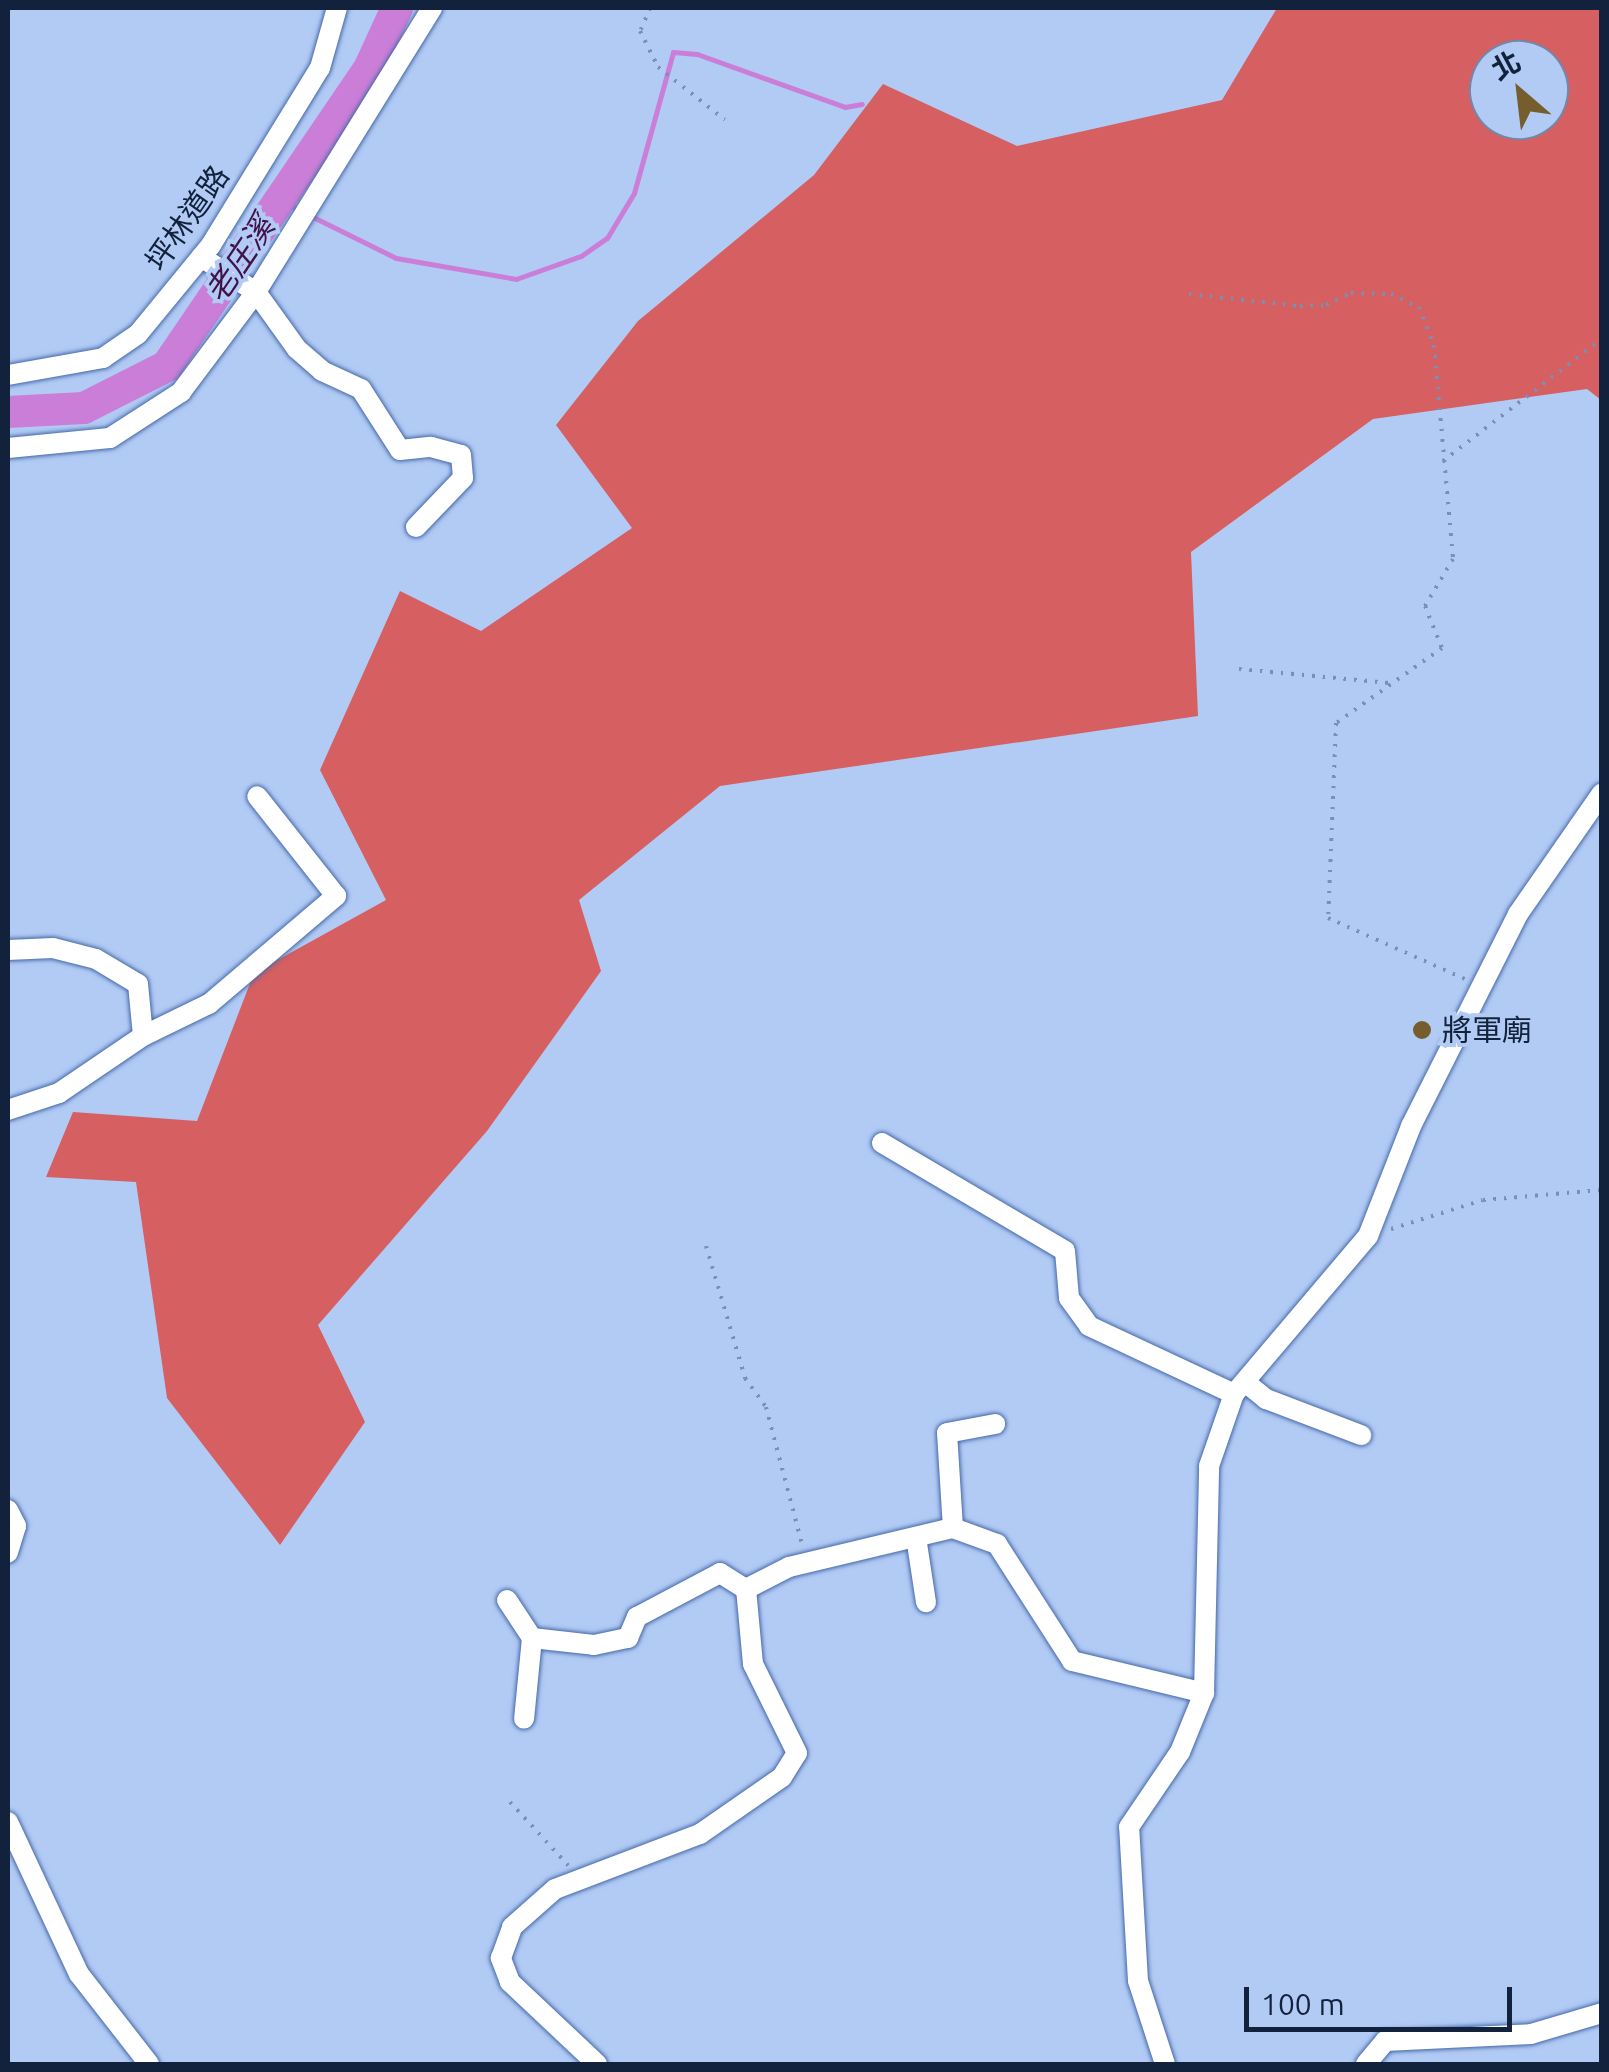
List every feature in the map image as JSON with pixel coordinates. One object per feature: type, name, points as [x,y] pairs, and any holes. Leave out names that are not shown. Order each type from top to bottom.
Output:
[{"type":"street","name":"坪林道路","points":[[8,375],[102,358],[138,334],[201,257],[320,68],[337,8]]},
{"type":"street","points":[[8,448],[110,438],[181,392],[256,292],[432,8]]},
{"type":"street","points":[[201,257],[256,292],[297,348],[322,370],[361,390],[400,450],[431,447],[461,455],[463,478],[416,526]]},
{"type":"street","points":[[1165,2064],[1138,1981],[1129,1827],[1180,1752],[1204,1693],[1209,1466],[1240,1388],[1368,1236],[1411,1126],[1518,914],[1602,793]]},
{"type":"street","points":[[8,1110],[59,1093],[144,1036],[209,1004],[336,896],[257,796]]},
{"type":"street","points":[[8,950],[53,948],[96,960],[138,984],[144,1036]]},
{"type":"street","points":[[882,1143],[1064,1250],[1069,1298],[1089,1326],[1360,1435]]},
{"type":"street","points":[[953,1528],[947,1433],[995,1424]]},
{"type":"street","points":[[8,1510],[16,1526],[8,1553]]},
{"type":"street","points":[[746,1589],[790,1567],[808,1567],[953,1528],[996,1544],[1072,1661],[1204,1693]]},
{"type":"street","points":[[916,1538],[926,1602]]},
{"type":"street","points":[[532,1638],[594,1645],[628,1638],[637,1617],[720,1572],[746,1589]]},
{"type":"street","points":[[597,2064],[510,1982],[501,1958],[512,1927],[556,1889],[700,1834],[782,1778],[797,1753],[753,1664],[746,1589]]},
{"type":"street","points":[[508,1600],[532,1638],[524,1718]]},
{"type":"street","points":[[8,1822],[79,1974],[149,2064]]},
{"type":"street","points":[[1366,2064],[1385,2042],[1531,2034],[1602,2013]]},
{"type":"path","points":[[650,8],[640,31],[658,66],[725,120]]},
{"type":"path","points":[[1189,294],[1300,306],[1326,305],[1351,293],[1391,294],[1419,307],[1434,346],[1453,559],[1425,606],[1442,648],[1336,723],[1328,918],[1484,987]]},
{"type":"path","points":[[1443,461],[1596,343]]},
{"type":"path","points":[[1239,669],[1388,684]]},
{"type":"path","points":[[1368,1236],[1483,1200],[1602,1190]]},
{"type":"path","points":[[706,1246],[745,1378],[766,1406],[808,1567]]},
{"type":"path","points":[[510,1802],[581,1879]]},
{"type":"shaded area","points":[[1277,8],[1601,8],[1601,400],[1587,389],[1373,419],[1191,552],[1198,716],[720,786],[579,900],[601,971],[487,1131],[318,1325],[365,1422],[280,1545],[167,1398],[136,1182],[46,1177],[73,1112],[197,1121],[254,973],[386,900],[320,770],[400,591],[481,631],[632,528],[556,425],[638,321],[814,175],[883,84],[1017,146],[1222,100]]},
{"type":"waterway","name":"老庄溪","points":[[8,412],[84,408],[167,366],[370,67],[397,8]]},
{"type":"waterway","points":[[309,215],[396,258],[516,279],[581,256],[607,238],[634,193],[673,52],[697,54],[845,107],[862,104]]},
{"type":"waterway","points":[[279,200],[299,210]]},
{"type":"place","name":"將軍廟","points":[[1422,1030]]}]
